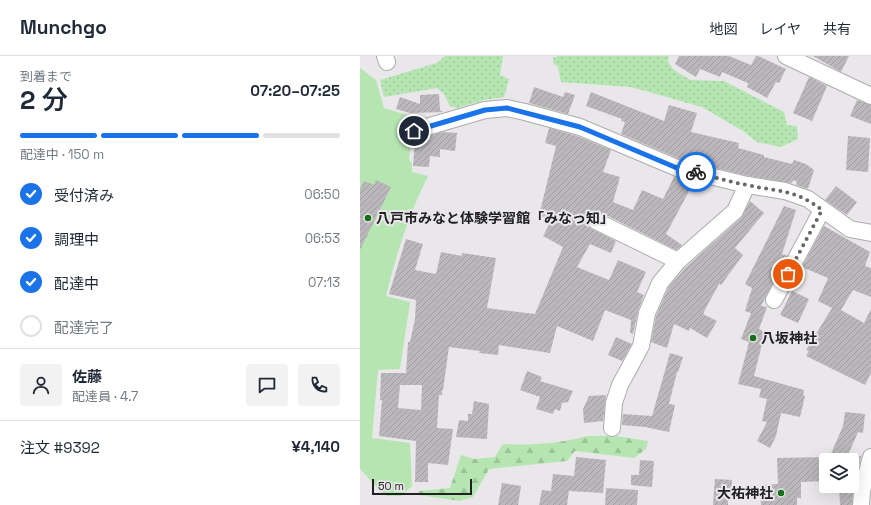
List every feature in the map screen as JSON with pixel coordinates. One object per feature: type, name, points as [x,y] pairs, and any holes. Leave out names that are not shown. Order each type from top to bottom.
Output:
[{"type":"street","points":[[794,58],[871,96]]},
{"type":"street","points":[[414,131],[485,110],[507,108],[580,127],[677,168],[747,186],[785,191],[808,199],[850,229],[871,233]]},
{"type":"street","points":[[612,428],[614,403],[620,385],[640,346],[648,313],[660,283],[678,260],[736,211],[747,186]]},
{"type":"street","points":[[774,300],[822,210]]},
{"type":"street","points":[[596,221],[678,260]]},
{"type":"street","points":[[861,505],[862,491],[871,457]]},
{"type":"green space","points":[[445,56],[503,56],[500,75],[509,79],[504,97],[484,100],[457,108],[450,106],[444,94],[437,88],[384,97],[380,80],[437,63]]},
{"type":"green space","points":[[558,56],[669,56],[668,62],[674,70],[690,80],[724,81],[784,112],[787,125],[797,126],[798,139],[781,147],[757,142],[743,131],[702,107],[631,87],[561,82],[558,67],[553,63],[553,58]]},
{"type":"green space","points":[[360,68],[376,80],[384,108],[414,117],[409,159],[412,164],[412,172],[428,176],[404,235],[386,296],[410,302],[400,369],[378,370],[372,438],[410,443],[412,486],[401,496],[387,496],[381,492],[360,469]]},
{"type":"green space","points":[[588,436],[616,436],[648,441],[646,449],[634,458],[575,451],[567,461],[489,469],[473,497],[460,501],[419,495],[419,491],[450,488],[461,455],[474,459],[495,457],[503,444],[525,445]]},
{"type":"building","points":[[679,56],[729,56],[751,65],[756,56],[758,56],[786,69],[779,83],[776,82],[767,98],[747,87],[748,83],[722,72],[720,77],[700,69],[696,77],[675,64]]},
{"type":"building","points":[[813,56],[849,56],[841,72]]},
{"type":"building","points":[[809,77],[827,86],[812,121],[793,113]]},
{"type":"building","points":[[534,87],[563,97],[565,92],[575,95],[568,114],[529,103]]},
{"type":"building","points":[[591,92],[664,121],[669,105],[697,113],[691,132],[739,143],[738,148],[764,155],[764,157],[792,164],[794,160],[806,164],[814,170],[808,189],[796,185],[797,182],[794,180],[791,183],[749,176],[682,160],[621,134],[625,122],[621,121],[622,119],[586,106]]},
{"type":"building","points":[[439,94],[440,110],[443,112],[410,113],[396,109],[400,97],[420,104],[420,95]]},
{"type":"building","points":[[857,100],[871,105],[871,124],[850,116]]},
{"type":"building","points":[[549,128],[577,136],[611,150],[603,172],[620,177],[613,202],[633,210],[642,190],[663,199],[674,177],[694,182],[666,234],[682,245],[676,250],[600,212],[590,213],[587,221],[588,227],[616,241],[611,253],[590,244],[577,267],[609,280],[618,260],[646,272],[637,292],[644,295],[638,311],[633,334],[630,333],[631,320],[605,310],[593,341],[557,326],[550,353],[499,345],[498,355],[449,347],[442,395],[439,395],[437,428],[453,429],[448,465],[428,463],[428,482],[415,482],[416,441],[379,436],[382,400],[380,400],[381,373],[406,373],[408,342],[410,342],[415,319],[416,300],[389,294],[406,239],[423,244],[415,270],[436,274],[441,252],[462,256],[462,253],[496,258],[487,308],[535,314],[563,247],[543,236],[552,219],[539,216],[556,146],[545,143]],"holes":[[[400,385],[422,385],[421,410],[398,408]]]},
{"type":"building","points":[[442,132],[457,133],[455,151],[440,149],[440,157],[430,156],[429,167],[413,166],[415,140]]},
{"type":"building","points":[[848,136],[870,138],[868,172],[846,170]]},
{"type":"building","name":"八戸市みなと体験学習館「みなっ知」","points":[[376,180],[391,187],[360,250],[360,189],[364,181],[374,185]]},
{"type":"building","points":[[836,186],[857,202],[847,215],[825,200]]},
{"type":"building","points":[[750,201],[764,213],[735,248],[743,255],[721,285],[719,284],[703,314],[717,321],[707,338],[690,328],[689,331],[674,324],[667,348],[651,342],[656,316],[668,288],[685,268],[741,218]]},
{"type":"building","points":[[784,206],[796,210],[782,254],[787,256],[761,306],[767,307],[759,329],[765,332],[754,376],[804,390],[803,395],[805,396],[800,417],[781,413],[776,436],[770,448],[757,441],[767,422],[762,421],[767,399],[759,397],[761,389],[738,384],[749,342],[741,339],[751,313],[745,311],[752,288],[745,284]]},
{"type":"building","points":[[824,226],[870,252],[865,266],[871,268],[871,297],[853,290],[841,310],[864,323],[871,309],[871,373],[865,385],[806,356],[809,351],[806,350],[832,308],[818,301],[828,278],[802,267]]},
{"type":"building","points":[[792,291],[809,299],[798,323],[780,315]]},
{"type":"building","points":[[616,337],[632,344],[622,361],[608,355]]},
{"type":"building","points":[[670,353],[683,357],[677,372],[669,404],[675,405],[669,432],[645,427],[622,425],[623,414],[652,416]]},
{"type":"building","points":[[527,371],[542,377],[540,381],[573,391],[568,402],[562,403],[560,411],[555,409],[553,414],[536,409],[540,397],[520,390]]},
{"type":"building","points":[[606,395],[603,421],[584,423],[583,409],[589,396]]},
{"type":"building","points":[[474,401],[489,404],[487,439],[456,437],[459,420],[468,421],[468,414],[472,414]]},
{"type":"building","points":[[845,412],[865,414],[863,433],[858,432],[849,453],[831,453],[843,426]]},
{"type":"building","points":[[859,456],[861,456],[859,466]]},
{"type":"building","points":[[576,457],[606,460],[603,493],[569,491],[567,505],[539,505],[542,490],[551,491],[553,474],[574,476]]},
{"type":"building","points":[[819,457],[819,481],[801,482],[801,498],[797,498],[797,505],[761,505],[760,485],[778,484],[777,458]]},
{"type":"building","points":[[640,460],[654,461],[652,487],[631,485],[631,475],[639,475]]},
{"type":"building","points":[[715,479],[732,480],[731,499],[728,499],[728,505],[713,505]]},
{"type":"building","points":[[502,483],[521,486],[518,505],[498,505]]},
{"type":"building","points":[[606,488],[638,490],[637,505],[605,505]]},
{"type":"building","points":[[839,493],[853,493],[852,505],[840,505]]},
{"type":"way so far","points":[[696,172],[747,186],[785,191],[808,199],[822,210],[788,274]]},
{"type":"place","name":"八戸市みなと体験学習館「みなっ知」","points":[[368,218]]},
{"type":"place","name":"八坂神社","points":[[753,338]]},
{"type":"place","name":"大祐神社","points":[[781,493]]},
{"type":"route","points":[[414,131],[485,110],[507,108],[580,127],[677,168],[696,172]]}]
